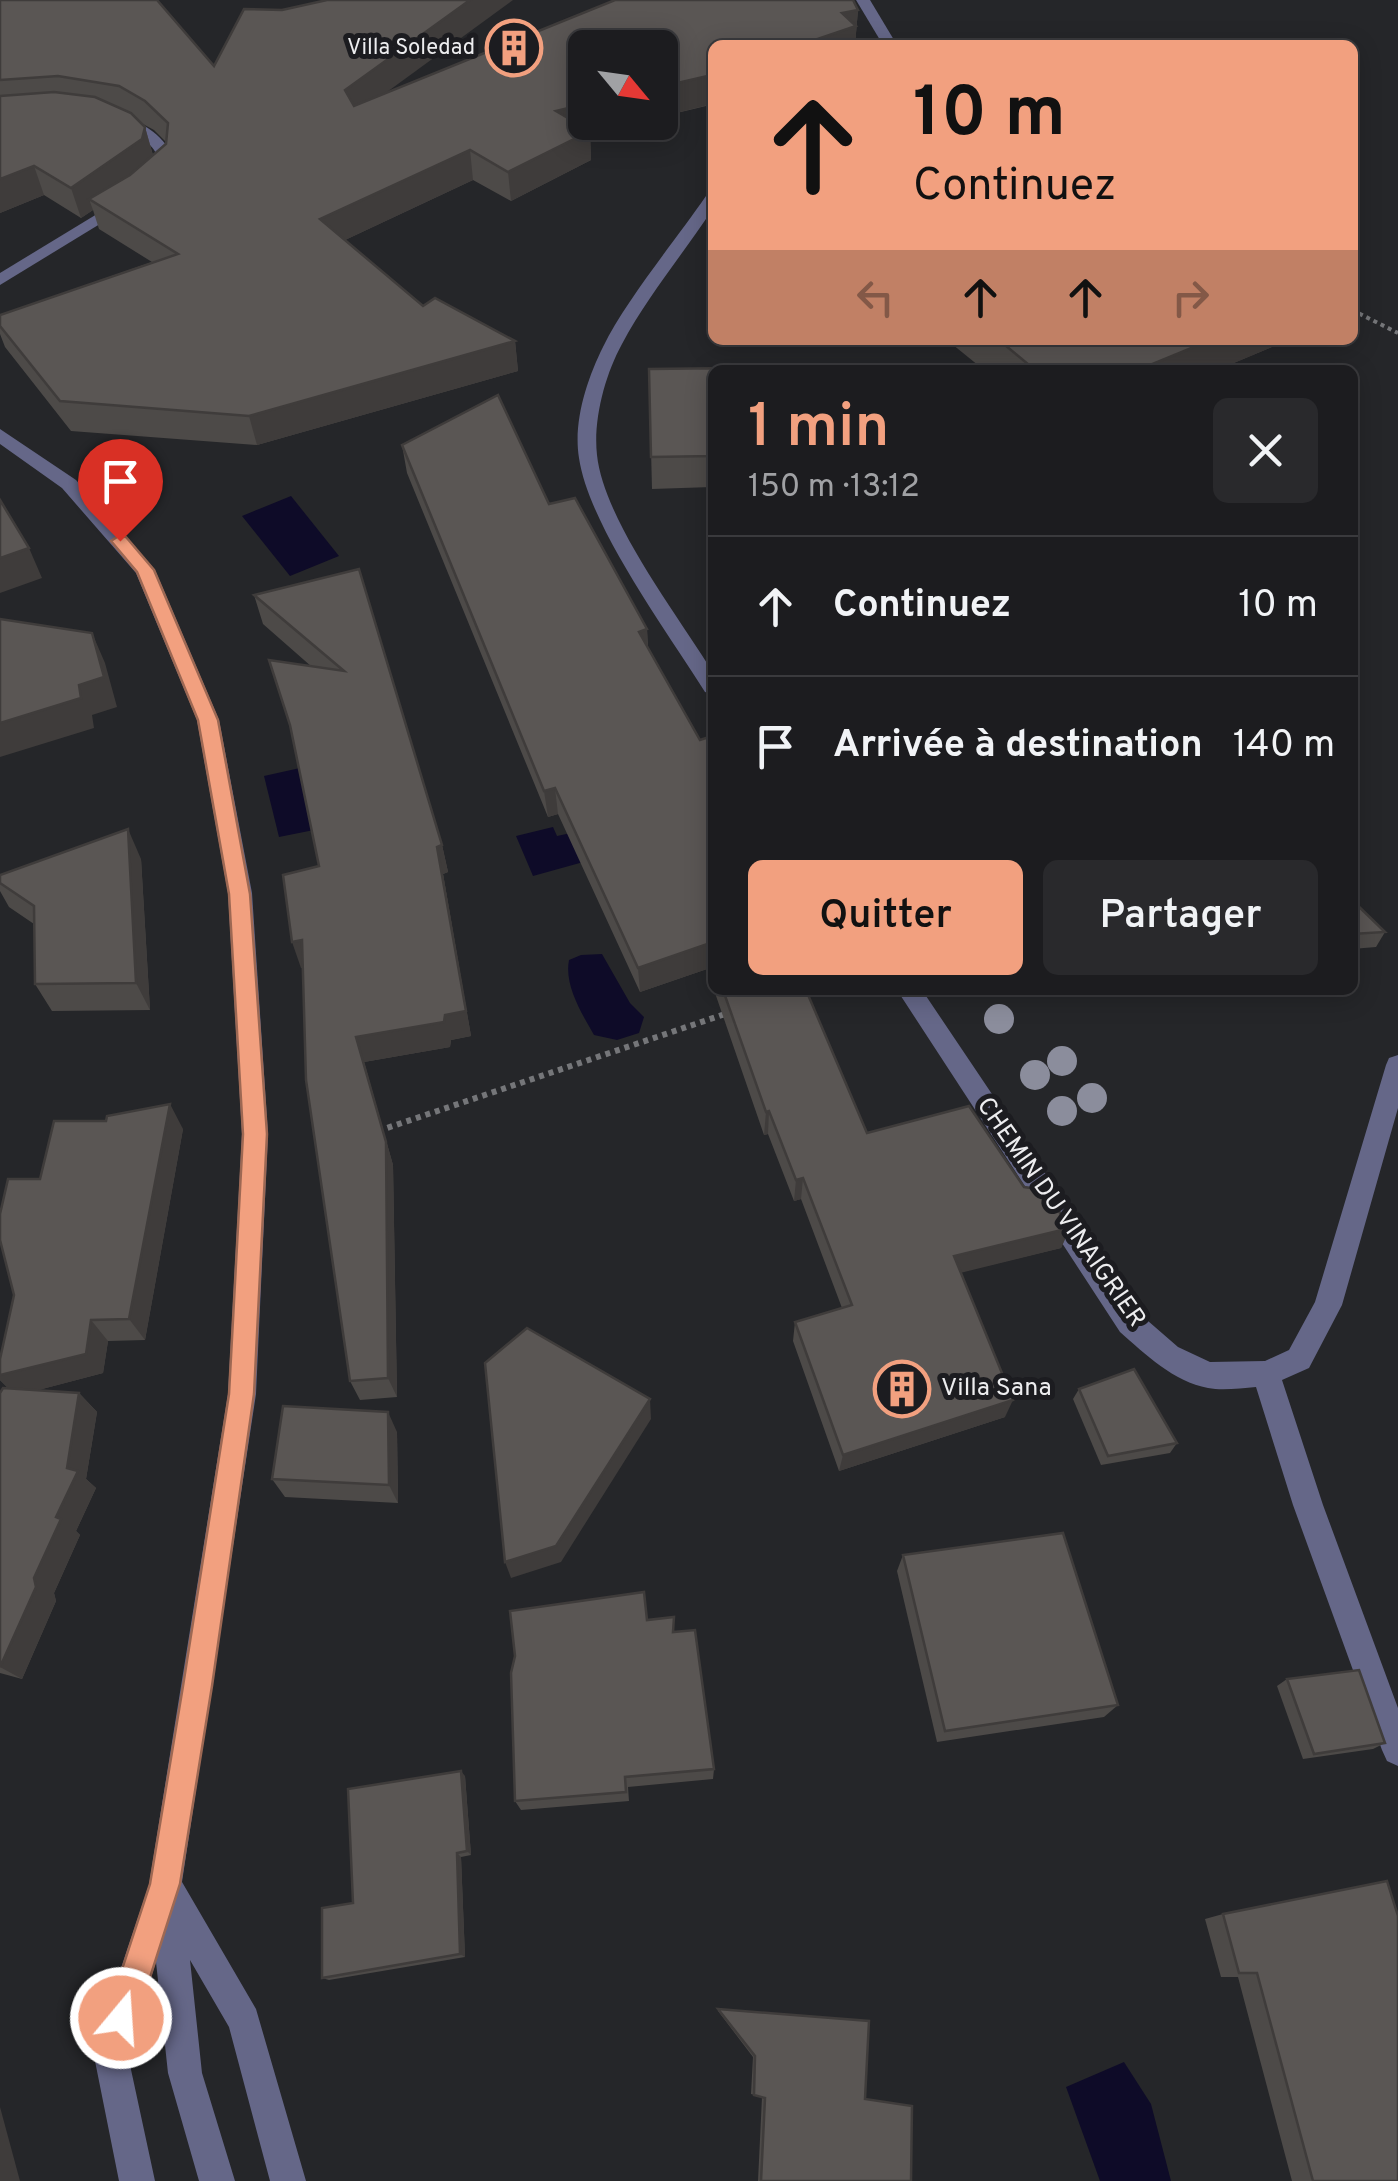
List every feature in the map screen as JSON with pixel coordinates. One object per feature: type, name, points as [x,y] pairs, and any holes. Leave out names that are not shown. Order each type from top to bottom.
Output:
[{"type":"street","points":[[863,0],[887,40]]},
{"type":"street","points":[[0,280],[130,198],[162,173],[165,154],[156,138],[126,123],[98,118]]},
{"type":"street","points":[[708,205],[613,344],[598,380],[589,419],[587,454],[595,489],[611,523],[708,680]]},
{"type":"street","points":[[0,436],[69,484],[145,570],[208,720],[240,894],[255,1134],[242,1394],[165,1884],[110,2051],[138,2181]]},
{"type":"street","name":"CHEMIN DU VINAIGRIER","points":[[912,995],[1130,1323],[1168,1356],[1208,1375],[1266,1374]]},
{"type":"street","points":[[1398,1064],[1328,1305],[1299,1358],[1266,1374],[1308,1506],[1398,1750]]},
{"type":"street","points":[[165,1884],[185,2074],[217,2181]]},
{"type":"street","points":[[165,1884],[244,2021],[288,2181]]},
{"type":"path","points":[[1358,313],[1398,333]]},
{"type":"path","points":[[366,1134],[741,1009]]},
{"type":"shaded area","points":[[291,496],[339,556],[290,576],[242,516]]},
{"type":"shaded area","points":[[300,768],[314,830],[279,837],[264,776]]},
{"type":"shaded area","points":[[553,827],[557,836],[594,828],[605,856],[533,876],[516,836]]},
{"type":"shaded area","points":[[602,954],[630,1003],[644,1017],[639,1033],[617,1040],[594,1035],[569,979],[569,960]]},
{"type":"shaded area","points":[[1124,2062],[1151,2104],[1171,2181],[1100,2181],[1066,2087]]},
{"type":"building","points":[[0,0],[157,0],[214,66],[244,9],[282,10],[327,0],[470,0],[345,90],[354,106],[615,0],[853,0],[858,10],[842,13],[856,26],[815,40],[708,40],[708,76],[678,83],[678,30],[568,30],[568,108],[556,111],[568,118],[568,140],[572,140],[508,172],[470,150],[320,219],[423,306],[435,298],[515,341],[249,416],[60,401],[0,326],[0,315],[178,254],[89,199],[130,175],[166,144],[168,123],[145,101],[119,86],[58,76],[0,80]]},
{"type":"building","points":[[54,92],[95,97],[131,113],[145,127],[142,139],[71,188],[34,166],[0,179],[0,96]]},
{"type":"building","points":[[1005,345],[1199,345],[1150,365],[1029,365]]},
{"type":"building","points":[[708,368],[708,456],[651,457],[649,369]]},
{"type":"building","points":[[498,395],[549,504],[575,498],[647,629],[639,632],[700,740],[708,737],[708,947],[707,944],[638,968],[555,788],[544,791],[402,445]]},
{"type":"building","points":[[0,500],[29,548],[0,558]]},
{"type":"building","points":[[359,569],[442,845],[437,847],[466,1011],[445,1015],[444,1022],[356,1037],[386,1142],[388,1378],[350,1381],[306,1080],[302,940],[292,942],[283,875],[319,866],[290,725],[269,660],[344,671],[254,595]]},
{"type":"building","points":[[0,619],[92,633],[104,677],[79,685],[81,698],[0,723]]},
{"type":"building","points":[[128,829],[136,983],[35,984],[34,906],[0,883],[0,875]]},
{"type":"building","points":[[1358,906],[1385,932],[1358,934]]},
{"type":"building","points":[[725,995],[808,995],[867,1133],[969,1106],[1024,1187],[1045,1190],[1070,1228],[954,1256],[1013,1400],[843,1455],[795,1322],[852,1305],[803,1178],[796,1180],[769,1111],[766,1112]]},
{"type":"building","points":[[170,1104],[129,1319],[91,1320],[86,1354],[0,1375],[14,1295],[0,1240],[0,1214],[8,1179],[40,1179],[54,1121],[106,1121],[107,1116]]},
{"type":"building","points":[[527,1328],[650,1399],[556,1546],[505,1562],[485,1363]]},
{"type":"building","points":[[1134,1369],[1177,1443],[1108,1456],[1079,1389]]},
{"type":"building","points":[[3,1388],[79,1393],[67,1468],[78,1471],[56,1517],[61,1519],[34,1578],[36,1587],[0,1667],[0,1393]]},
{"type":"building","points":[[283,1406],[388,1412],[389,1485],[272,1479]]},
{"type":"building","points":[[1063,1533],[1118,1705],[945,1731],[903,1555]]},
{"type":"building","points":[[644,1592],[647,1620],[674,1617],[673,1632],[695,1630],[714,1769],[625,1777],[626,1792],[515,1801],[511,1673],[515,1656],[510,1611]]},
{"type":"building","points":[[1359,1670],[1385,1743],[1314,1754],[1287,1679]]},
{"type":"building","points":[[461,1771],[467,1851],[457,1853],[460,1954],[322,1978],[322,1908],[353,1903],[348,1789]]},
{"type":"building","points":[[1387,1881],[1398,1916],[1398,2181],[1313,2181],[1257,1973],[1239,1973],[1223,1914]]},
{"type":"building","points":[[718,2009],[869,2021],[865,2099],[912,2106],[911,2181],[761,2181],[765,2098],[754,2095],[755,2056]]},
{"type":"place","name":"Villa Soledad","points":[[514,48]]},
{"type":"place","name":"Villa Sana","points":[[902,1389]]},
{"type":"route","points":[[120,541],[145,570],[208,720],[240,894],[255,1134],[242,1394],[198,1686],[165,1884],[121,2018]]}]
